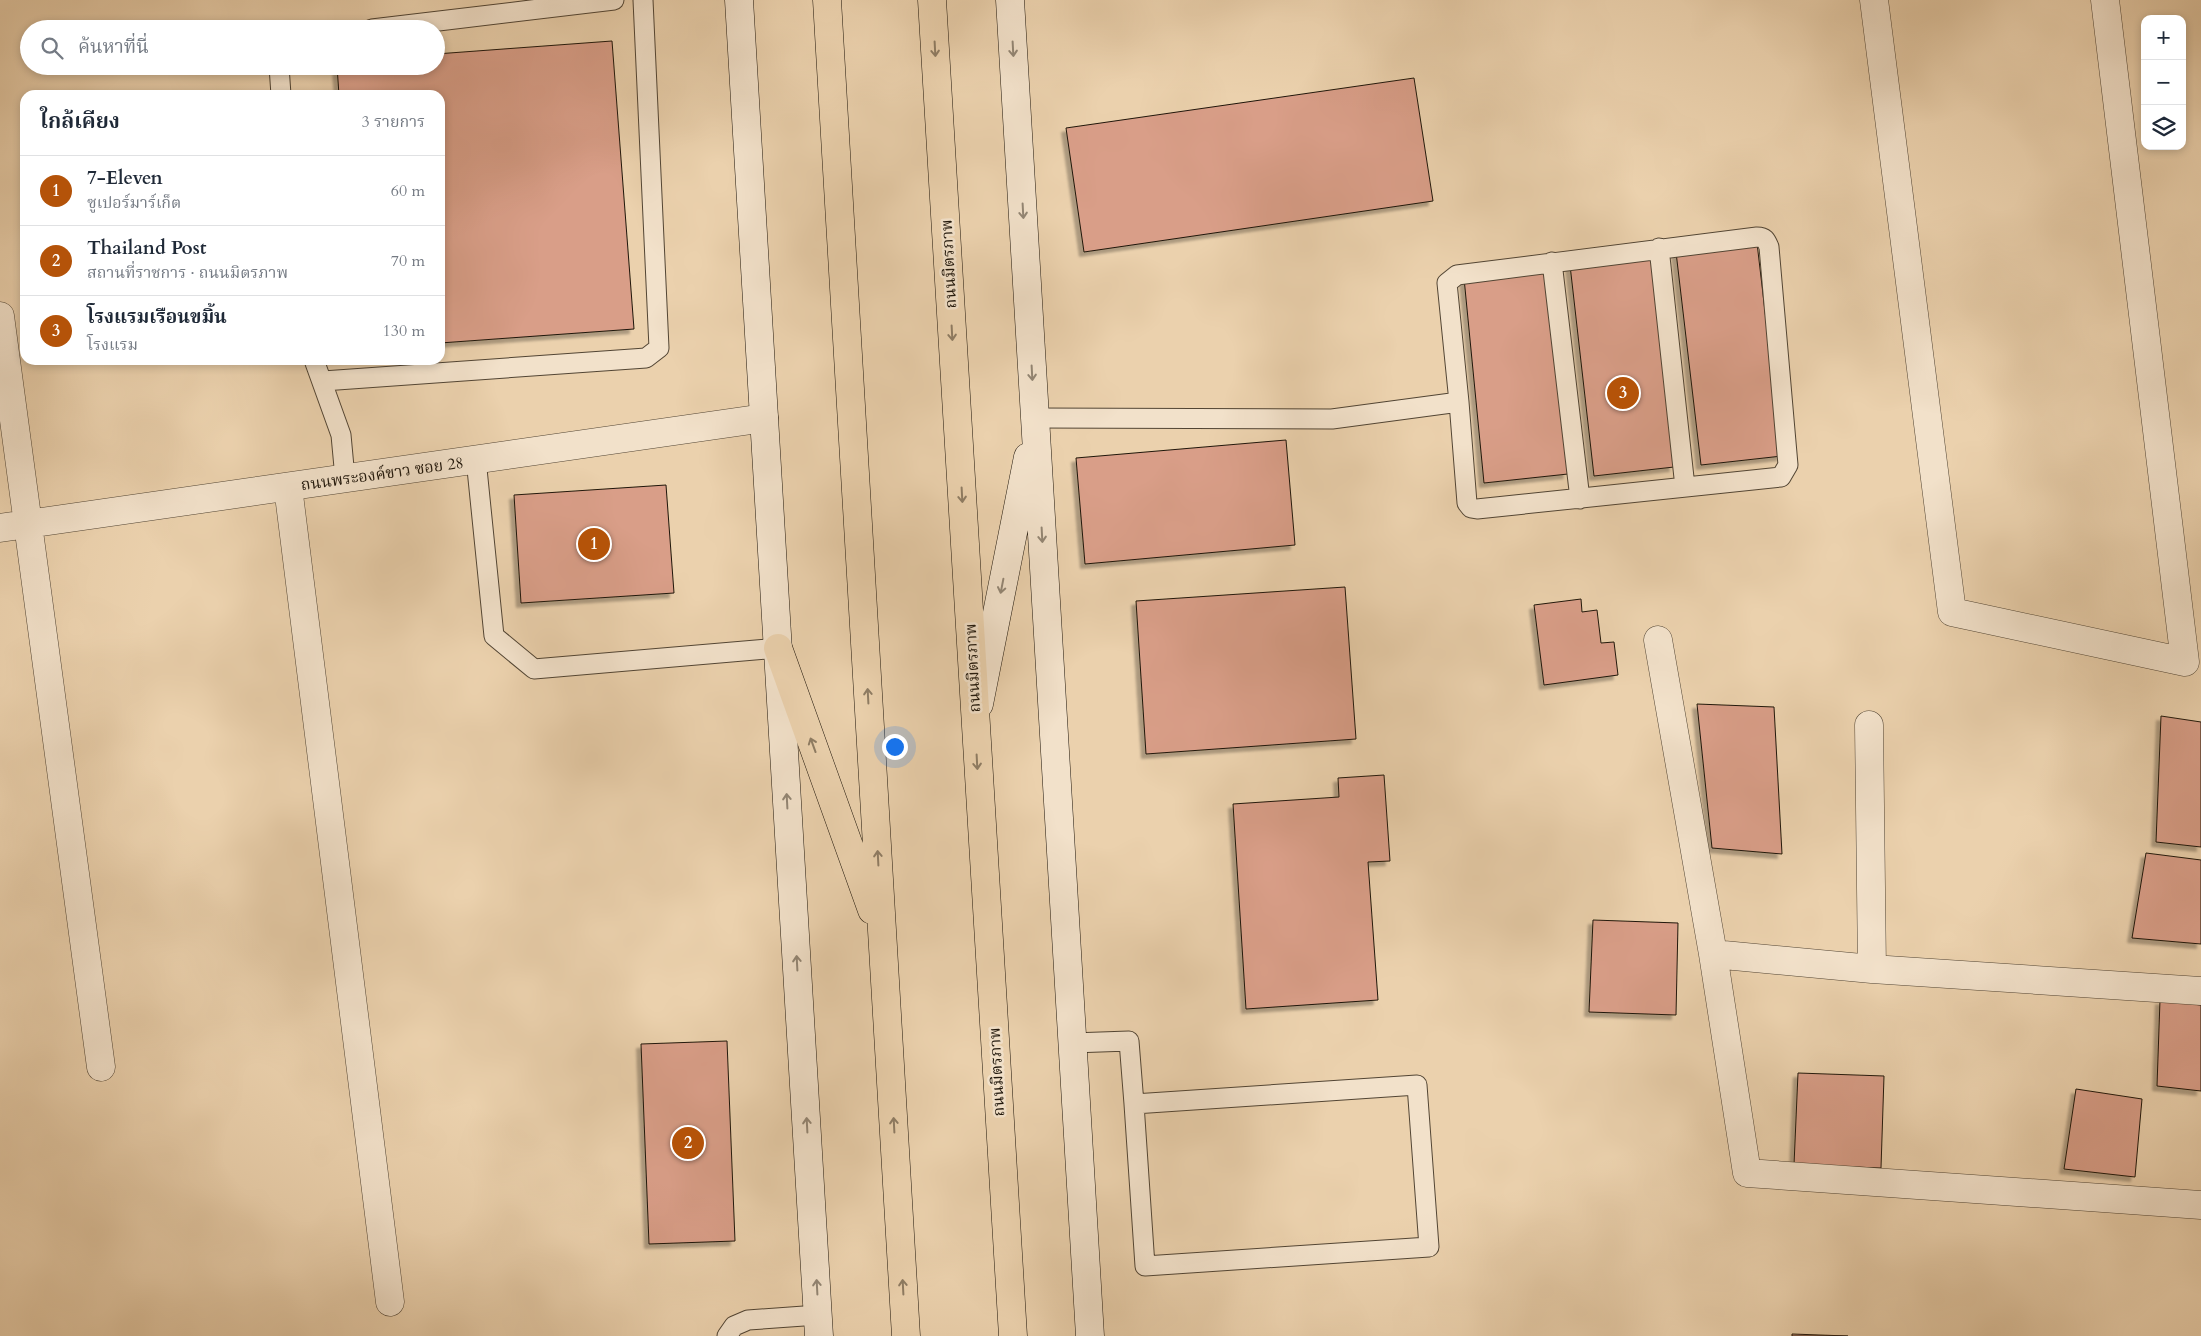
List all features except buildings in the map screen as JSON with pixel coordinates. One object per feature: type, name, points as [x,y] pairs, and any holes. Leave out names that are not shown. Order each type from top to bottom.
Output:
[{"type":"main road","points":[[827,0],[906,1336]]},
{"type":"main road","name":"ถนนมิตรภาพ","points":[[932,0],[1012,1336]]},
{"type":"main road","points":[[778,648],[883,939]]},
{"type":"street","points":[[739,0],[819,1325]]},
{"type":"street","points":[[1010,0],[1090,1336]]},
{"type":"street","points":[[1874,0],[1952,612],[2185,662],[2105,0]]},
{"type":"street","points":[[0,316],[101,1066]]},
{"type":"street","name":"ถนนพระองค์ขาว ซอย 28","points":[[0,528],[764,418]]},
{"type":"street","points":[[975,724],[1035,418]]},
{"type":"street","points":[[288,487],[390,1302]]},
{"type":"street","points":[[1658,640],[1713,954],[1747,1173],[2201,1205]]},
{"type":"street","points":[[1869,725],[1872,969]]},
{"type":"street","points":[[1713,954],[1872,969],[2201,991]]},
{"type":"lane","points":[[445,20],[614,0]]},
{"type":"lane","points":[[323,381],[646,358],[658,348],[643,0]]},
{"type":"lane","points":[[280,75],[281,90]]},
{"type":"lane","points":[[1757,236],[1766,240],[1769,248],[1788,465],[1781,477],[1477,510],[1471,508],[1467,503],[1447,283],[1457,275],[1552,262],[1757,236]]},
{"type":"lane","points":[[1659,248],[1685,487]]},
{"type":"lane","points":[[1552,262],[1580,499]]},
{"type":"lane","points":[[316,365],[341,435],[345,478]]},
{"type":"lane","points":[[1035,418],[1332,419],[1459,402]]},
{"type":"lane","points":[[476,459],[494,636],[534,668],[778,648]]},
{"type":"lane","points":[[1072,1042],[1129,1041],[1145,1266],[1428,1247],[1417,1086],[1134,1104]]},
{"type":"lane","points":[[727,1336],[734,1326],[748,1320],[819,1325]]},
{"type":"place","name":"โรงแรมเรือนขมิ้น","points":[[1623,393]]},
{"type":"place","name":"7-Eleven","points":[[594,544]]},
{"type":"place","name":"Thailand Post","points":[[688,1143]]}]
